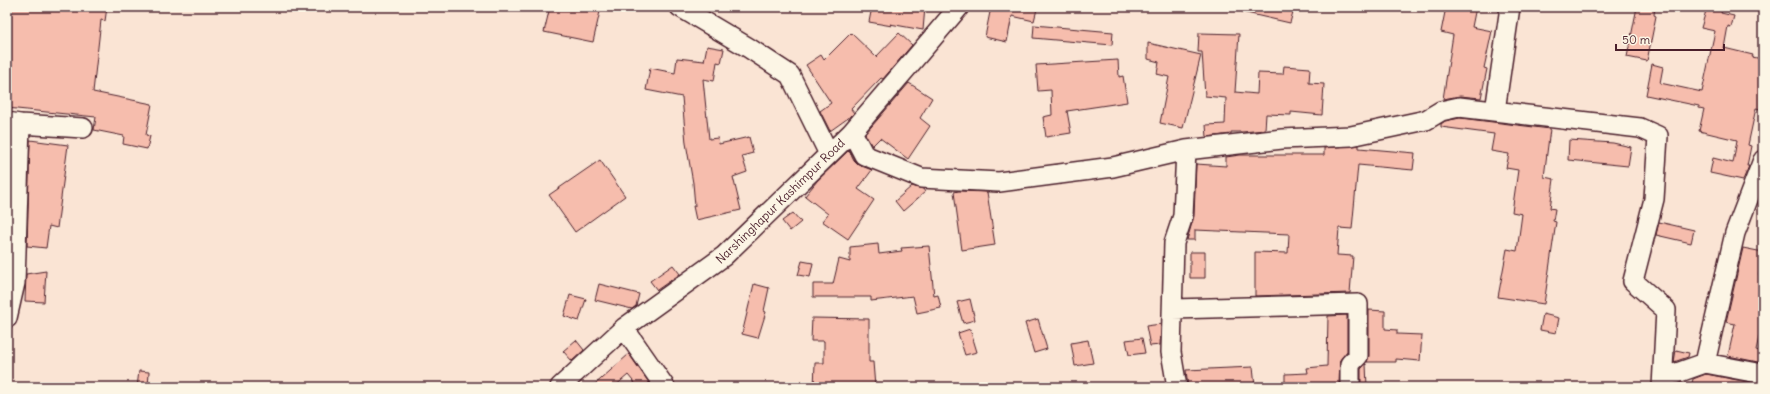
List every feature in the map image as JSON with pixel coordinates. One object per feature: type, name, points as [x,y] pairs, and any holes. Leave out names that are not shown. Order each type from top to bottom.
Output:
[{"type":"street","points":[[680,7],[703,14],[749,48],[790,75],[829,154]]},
{"type":"street","name":"Narshinghapur Kashimpur Road","points":[[560,387],[624,328],[724,256],[852,132],[959,7]]},
{"type":"street","points":[[1496,111],[1510,7]]},
{"type":"street","points":[[852,132],[864,155],[921,178],[999,182],[1113,167],[1186,150],[1282,139],[1351,136],[1426,120],[1440,111],[1459,107],[1640,128],[1658,136],[1654,199],[1633,281],[1666,310],[1662,382],[1705,363],[1763,374]]},
{"type":"street","points":[[7,318],[15,283],[14,123],[83,128]]},
{"type":"street","points":[[1177,387],[1171,352],[1174,243],[1183,216],[1186,150]]},
{"type":"street","points":[[1705,363],[1735,233],[1763,160]]},
{"type":"street","points":[[1173,310],[1358,304],[1358,356],[1350,364],[1350,387]]},
{"type":"street","points":[[624,328],[665,387]]},
{"type":"building","points":[[7,7],[107,7],[105,21],[101,20],[93,92],[152,104],[146,135],[150,136],[147,149],[123,144],[124,136],[94,130],[96,117],[7,108]]},
{"type":"building","points":[[550,7],[601,7],[593,42],[544,32]]},
{"type":"building","points":[[872,7],[925,7],[923,30],[869,22]]},
{"type":"building","points":[[991,7],[1029,7],[1037,9],[1034,21],[1012,16],[1007,42],[985,37]]},
{"type":"building","points":[[1243,7],[1294,8],[1290,23],[1242,12]]},
{"type":"building","points":[[1446,7],[1476,7],[1472,27],[1492,31],[1484,68],[1487,69],[1481,98],[1460,96],[1443,99],[1453,35],[1441,32]]},
{"type":"building","points":[[1637,7],[1655,7],[1654,15],[1656,16],[1647,61],[1627,57]]},
{"type":"building","points":[[1707,7],[1723,7],[1721,13],[1734,16],[1731,27],[1728,26],[1724,48],[1763,59],[1763,110],[1756,108],[1748,145],[1751,146],[1747,166],[1749,166],[1743,180],[1710,173],[1713,158],[1733,163],[1737,140],[1699,131],[1704,109],[1699,108],[1699,106],[1646,95],[1652,64],[1663,67],[1660,83],[1702,92],[1715,31],[1701,28]]},
{"type":"building","points":[[1034,25],[1113,32],[1112,45],[1033,38]]},
{"type":"building","points":[[851,33],[876,57],[899,33],[912,45],[883,79],[881,78],[851,109],[854,113],[830,131],[820,111],[831,103],[806,65],[821,55],[824,60]]},
{"type":"building","points":[[1199,33],[1239,34],[1235,92],[1257,94],[1258,73],[1283,74],[1284,66],[1310,68],[1309,83],[1324,84],[1322,115],[1291,112],[1291,115],[1266,114],[1265,130],[1231,132],[1231,134],[1207,137],[1206,125],[1225,124],[1226,98],[1205,96],[1202,52],[1198,52]]},
{"type":"building","points":[[1148,43],[1201,55],[1183,128],[1160,123],[1169,77],[1157,74],[1159,62],[1148,59]]},
{"type":"building","points":[[707,46],[724,49],[721,63],[717,62],[714,81],[703,79],[709,139],[718,138],[719,144],[749,137],[753,153],[742,156],[747,172],[733,177],[741,210],[696,220],[693,206],[695,206],[693,183],[686,143],[682,97],[646,90],[650,68],[675,73],[677,58],[704,61]]},
{"type":"building","points":[[1118,60],[1119,77],[1123,76],[1127,102],[1067,111],[1071,133],[1046,137],[1043,117],[1052,115],[1051,90],[1038,91],[1036,65]]},
{"type":"building","points":[[909,83],[932,98],[920,118],[930,126],[908,159],[880,138],[872,146],[865,134]]},
{"type":"building","points":[[1460,118],[1550,129],[1544,177],[1554,179],[1550,208],[1555,209],[1553,221],[1556,222],[1544,304],[1498,297],[1507,249],[1517,251],[1522,214],[1512,212],[1518,170],[1506,168],[1509,154],[1491,151],[1494,134],[1441,127],[1441,124],[1445,121]]},
{"type":"building","points":[[30,140],[68,145],[57,228],[49,226],[46,248],[27,246]]},
{"type":"building","points":[[1569,140],[1613,143],[1631,147],[1628,166],[1568,160]]},
{"type":"building","points":[[1359,145],[1359,148],[1415,153],[1413,170],[1358,165],[1352,229],[1339,228],[1337,255],[1353,256],[1350,293],[1255,296],[1255,252],[1288,253],[1289,234],[1195,230],[1195,240],[1187,240],[1194,216],[1196,164],[1226,166],[1226,157],[1240,155],[1324,155],[1324,148]]},
{"type":"building","points":[[849,150],[854,160],[859,165],[872,170],[858,189],[874,200],[848,239],[822,221],[828,214],[805,196],[817,181]]},
{"type":"building","points":[[600,160],[625,196],[575,232],[549,195]]},
{"type":"building","points":[[912,186],[923,189],[925,192],[903,211],[895,201]]},
{"type":"building","points":[[954,192],[987,192],[995,245],[962,250]]},
{"type":"building","points":[[793,213],[801,222],[790,231],[782,221]]},
{"type":"building","points":[[1659,222],[1694,230],[1691,243],[1656,235]]},
{"type":"building","points":[[878,244],[879,254],[902,251],[901,248],[929,246],[934,296],[938,295],[941,308],[917,313],[913,296],[871,301],[871,297],[813,297],[813,284],[833,284],[839,259],[850,262],[850,247]]},
{"type":"building","points":[[1743,248],[1763,252],[1759,275],[1763,276],[1763,320],[1756,350],[1763,352],[1763,363],[1728,356],[1735,324],[1726,322]]},
{"type":"building","points":[[1190,252],[1205,252],[1205,278],[1190,278]]},
{"type":"building","points":[[802,261],[813,263],[810,277],[798,275]]},
{"type":"building","points":[[673,265],[680,274],[657,290],[650,281]]},
{"type":"building","points":[[46,271],[44,302],[25,301],[26,274]]},
{"type":"building","points":[[599,284],[639,294],[636,306],[632,309],[595,300]]},
{"type":"building","points":[[754,284],[769,288],[764,311],[766,312],[758,338],[742,334]]},
{"type":"building","points":[[570,295],[586,299],[579,321],[564,316]]},
{"type":"building","points":[[970,299],[975,320],[963,323],[957,302]]},
{"type":"building","points":[[1369,310],[1385,311],[1385,329],[1397,330],[1397,334],[1422,335],[1420,361],[1396,359],[1396,362],[1367,362],[1369,356]]},
{"type":"building","points":[[1543,314],[1559,318],[1556,333],[1540,330]]},
{"type":"building","points":[[1347,315],[1347,351],[1340,360],[1339,384],[1285,387],[1285,374],[1308,373],[1307,368],[1327,366],[1328,316]]},
{"type":"building","points":[[812,318],[869,319],[869,362],[873,362],[875,387],[814,387],[815,363],[824,363],[824,341],[811,341]]},
{"type":"building","points":[[1038,319],[1047,349],[1034,353],[1025,323]]},
{"type":"building","points":[[1161,324],[1160,345],[1150,346],[1146,326]]},
{"type":"building","points":[[970,329],[977,352],[965,355],[958,333]]},
{"type":"building","points":[[1142,338],[1145,353],[1129,355],[1126,340]]},
{"type":"building","points":[[576,340],[584,350],[572,361],[563,351]]},
{"type":"building","points":[[1088,340],[1093,363],[1075,366],[1071,343]]},
{"type":"building","points":[[1676,350],[1689,353],[1688,357],[1674,362]]},
{"type":"building","points":[[629,354],[652,387],[638,387],[628,375],[614,387],[592,387]]},
{"type":"building","points":[[1366,364],[1367,387],[1361,387],[1361,369]]},
{"type":"building","points":[[1253,367],[1255,387],[1188,387],[1186,370]]},
{"type":"building","points":[[139,371],[149,372],[148,387],[137,387]]},
{"type":"building","points":[[1706,374],[1763,385],[1763,387],[1691,387],[1693,379]]}]
